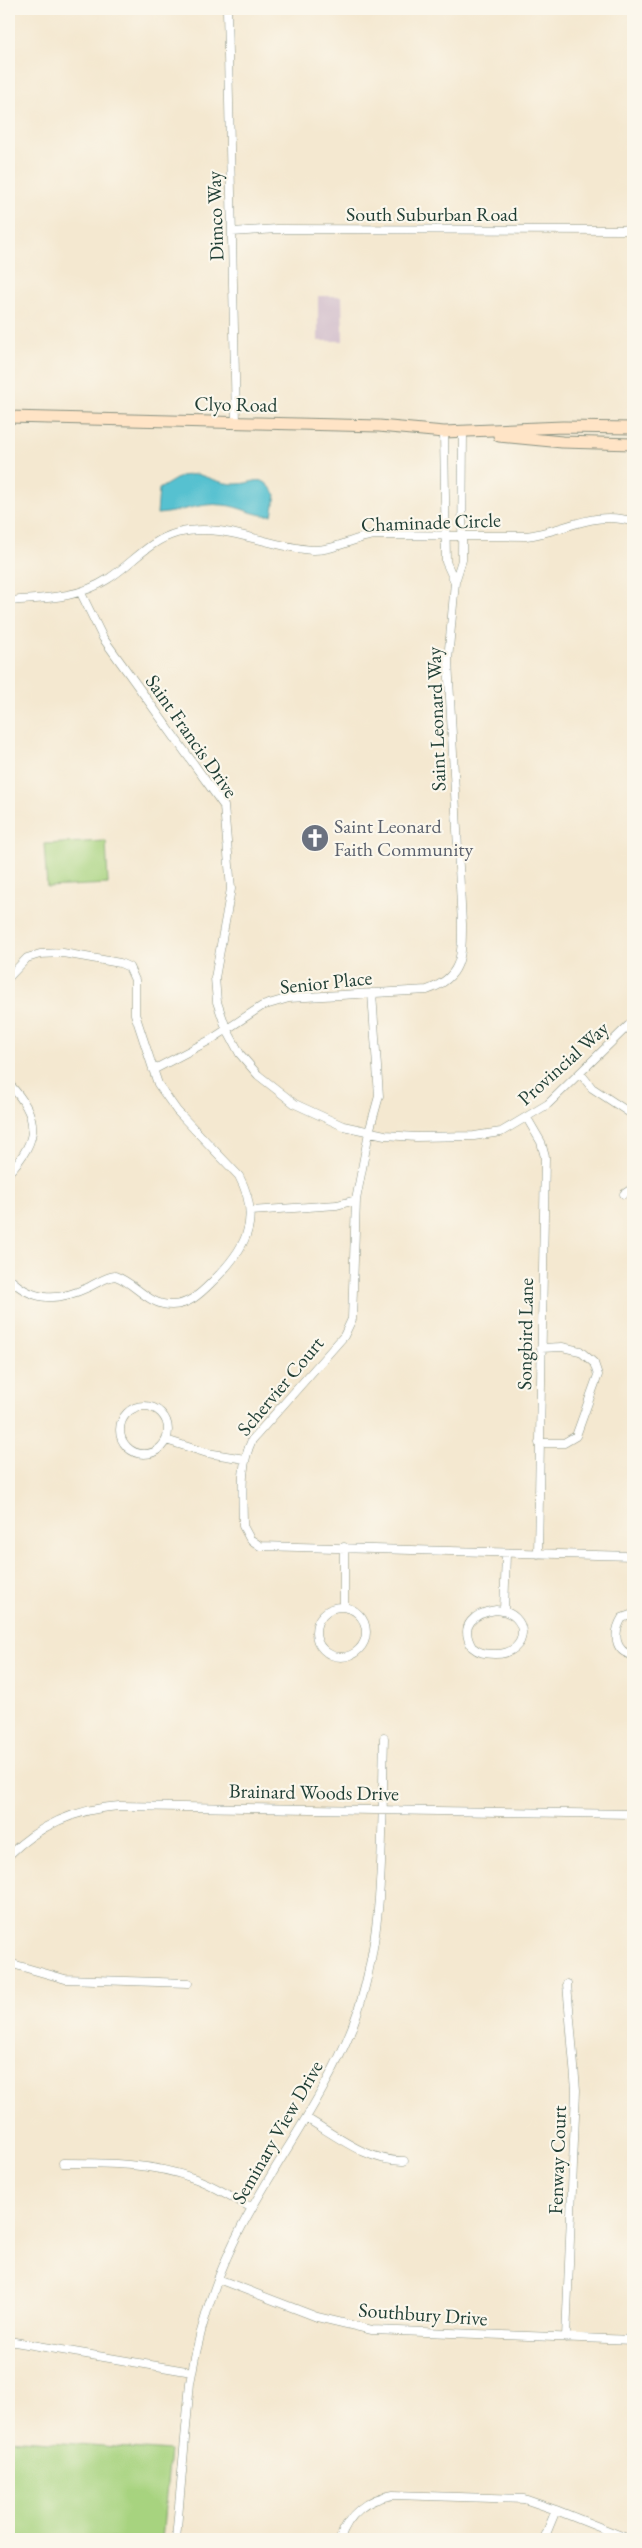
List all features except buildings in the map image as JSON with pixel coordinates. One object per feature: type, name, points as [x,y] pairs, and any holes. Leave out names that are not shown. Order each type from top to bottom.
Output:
[{"type":"street","name":"Dimco Way","points":[[227,9],[236,422]]},
{"type":"street","name":"South Suburban Road","points":[[232,232],[277,229],[633,230]]},
{"type":"street","name":"Clyo Road","points":[[9,417],[379,426],[444,432],[563,427],[633,428]]},
{"type":"street","name":"Saint Leonard Way","points":[[444,432],[446,562],[455,582]]},
{"type":"street","name":"Clyo Road","points":[[463,432],[562,442],[633,444]]},
{"type":"street","name":"Saint Leonard Way","points":[[454,973],[460,963],[462,948],[448,697],[448,660],[455,582],[462,560],[463,432]]},
{"type":"street","name":"Chaminade Circle","points":[[9,601],[53,598],[81,593],[109,578],[139,553],[158,541],[176,534],[198,529],[220,530],[295,548],[314,550],[330,548],[358,538],[374,535],[538,535],[585,520],[603,518],[633,522]]},
{"type":"street","name":"Saint Francis Drive","points":[[81,593],[103,638],[224,806],[231,889],[215,978],[217,1002],[226,1028]]},
{"type":"street","points":[[9,977],[27,958],[53,953],[120,964],[129,968],[134,980],[135,1014],[153,1070],[164,1096],[239,1176],[246,1188],[251,1211],[247,1234],[236,1256],[200,1293],[183,1303],[174,1305],[154,1302],[115,1276],[109,1277],[70,1296],[49,1298],[24,1290],[9,1278]]},
{"type":"street","name":"Senior Place","points":[[153,1070],[212,1039],[262,1006],[289,998],[427,990],[439,986],[454,973]]},
{"type":"street","name":"Schervier Court","points":[[372,993],[379,1096],[369,1132],[356,1200],[354,1308],[348,1330],[252,1440],[245,1459],[243,1526],[246,1533],[255,1544],[506,1554],[633,1556]]},
{"type":"street","name":"Provincial Way","points":[[226,1028],[240,1054],[252,1068],[295,1104],[344,1126],[385,1136],[416,1137],[474,1136],[501,1132],[548,1104],[633,1021]]},
{"type":"street","points":[[580,1073],[592,1088],[633,1115]]},
{"type":"street","points":[[9,1084],[28,1107],[33,1126],[28,1147],[9,1172]]},
{"type":"street","name":"Songbird Lane","points":[[527,1118],[541,1142],[545,1157],[538,1554]]},
{"type":"street","points":[[624,1194],[633,1188]]},
{"type":"street","points":[[251,1211],[337,1205],[356,1200]]},
{"type":"street","points":[[539,1443],[564,1443],[576,1436],[598,1374],[594,1363],[580,1351],[562,1347],[541,1348]]},
{"type":"street","points":[[136,1406],[150,1406],[162,1413],[166,1419],[168,1426],[166,1440],[157,1451],[144,1455],[130,1451],[121,1441],[118,1434],[129,1409],[136,1406]]},
{"type":"street","points":[[166,1440],[207,1453],[245,1459]]},
{"type":"street","points":[[344,1547],[344,1607]]},
{"type":"street","points":[[504,1611],[506,1554]]},
{"type":"street","points":[[344,1607],[357,1612],[366,1624],[364,1646],[354,1656],[328,1655],[318,1645],[317,1625],[325,1613],[344,1607]]},
{"type":"street","points":[[504,1611],[510,1613],[520,1625],[521,1640],[518,1645],[508,1653],[502,1654],[484,1654],[476,1651],[469,1641],[467,1632],[472,1619],[483,1612],[504,1611]]},
{"type":"street","points":[[633,1614],[622,1618],[616,1632],[619,1646],[625,1654],[633,1655]]},
{"type":"street","name":"Seminary View Drive","points":[[176,2539],[192,2372],[206,2313],[218,2279],[252,2208],[306,2118],[344,2045],[366,1979],[379,1910],[384,1738]]},
{"type":"street","name":"Brainard Woods Drive","points":[[9,1855],[34,1833],[51,1823],[76,1813],[104,1807],[633,1814]]},
{"type":"street","points":[[9,1963],[65,1978],[188,1983]]},
{"type":"street","name":"Fenway Court","points":[[566,2338],[576,2090],[567,1984]]},
{"type":"street","points":[[306,2118],[368,2154],[393,2161],[404,2161]]},
{"type":"street","points":[[62,2163],[116,2164],[164,2170],[208,2185],[252,2208]]},
{"type":"street","name":"Southbury Drive","points":[[218,2279],[317,2317],[372,2330],[633,2340]]},
{"type":"street","points":[[9,2341],[192,2372]]},
{"type":"street","points":[[340,2539],[346,2524],[354,2514],[365,2504],[382,2497],[524,2499],[629,2539]]},
{"type":"street","points":[[544,2539],[556,2510]]},
{"type":"shaded area","points":[[318,296],[342,296],[343,341],[318,341]]},
{"type":"green space","points":[[106,841],[108,884],[47,887],[44,844]]},
{"type":"green space","points":[[9,2439],[170,2451],[162,2539],[9,2539]]},
{"type":"water","points":[[197,474],[230,484],[258,480],[266,483],[276,495],[272,515],[214,504],[157,514],[159,489],[181,476]]},
{"type":"place","name":"Saint Leonard Faith Community","points":[[315,838]]}]
